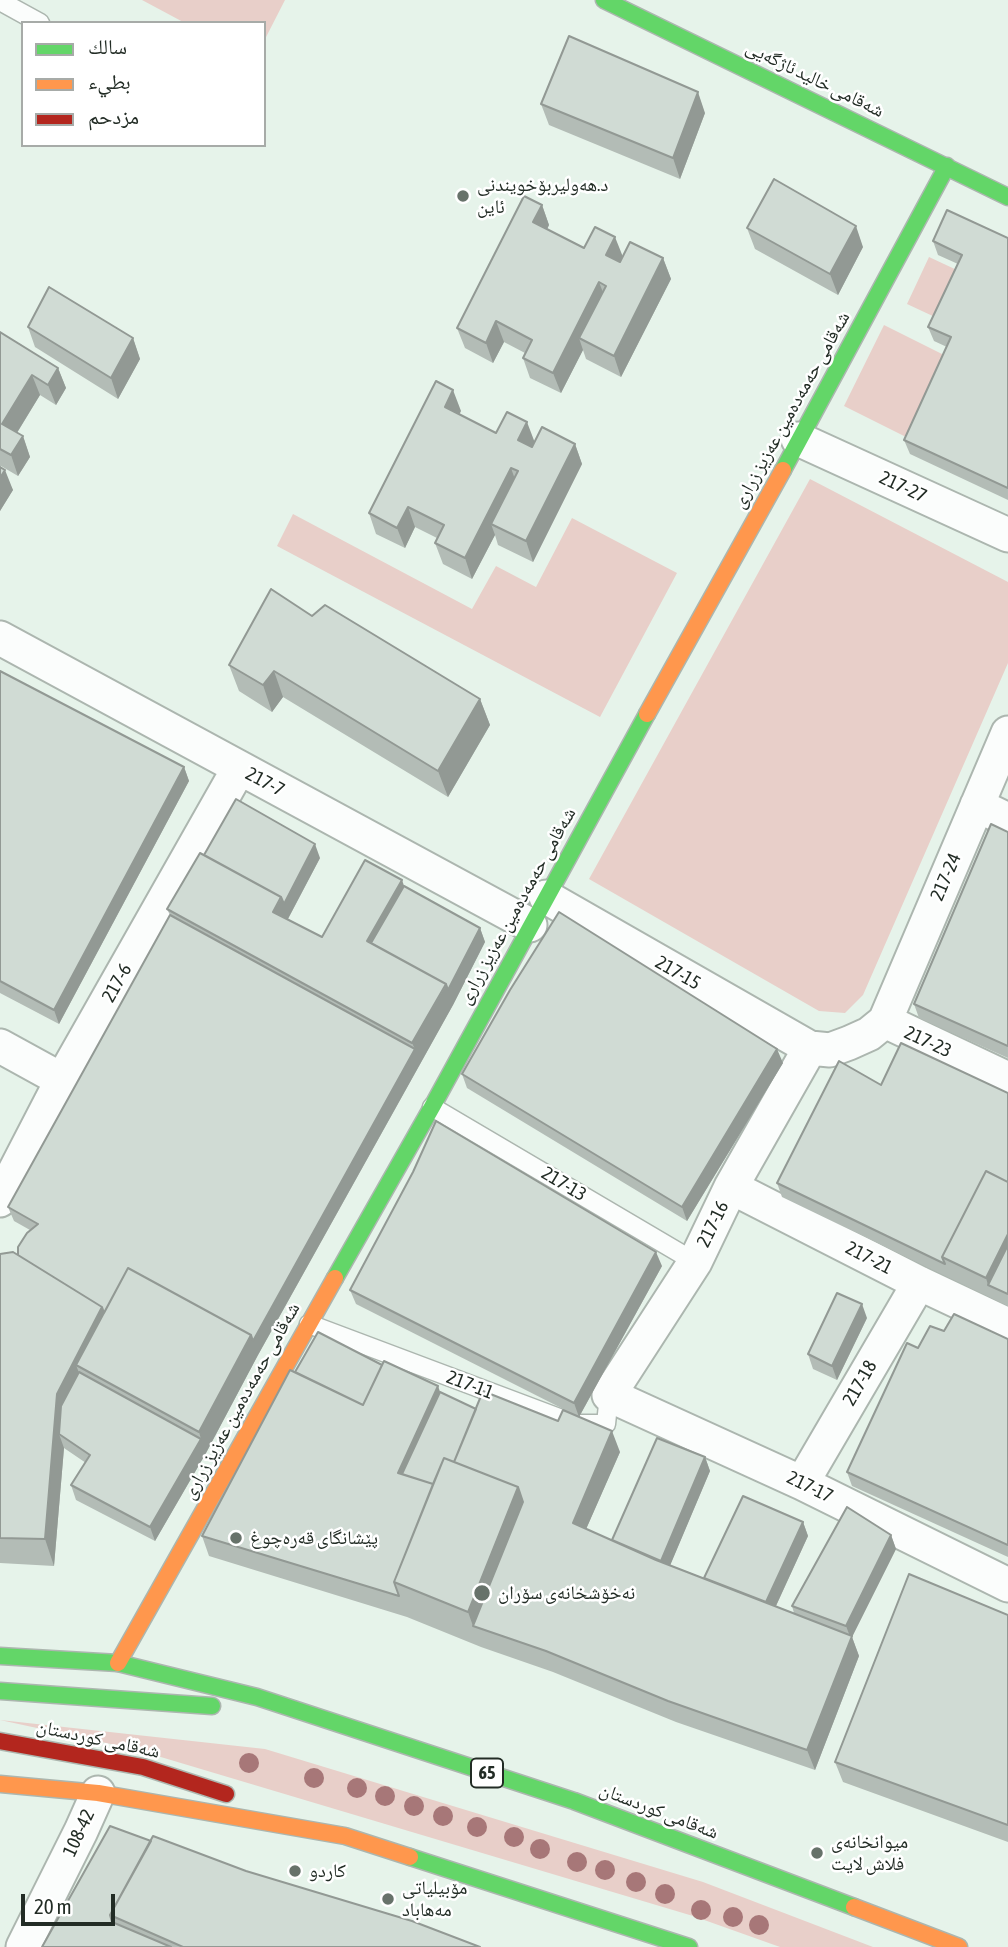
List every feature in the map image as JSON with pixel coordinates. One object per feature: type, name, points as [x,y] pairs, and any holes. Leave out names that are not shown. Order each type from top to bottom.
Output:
[{"type":"main road","name":"شەقامی خالید ئاژگەیی","points":[[604,0],[1008,197]]},
{"type":"main road","name":"شەقامی حەمەدەمین عەزیز زراری","points":[[118,1663],[432,1107],[826,392],[947,166]]},
{"type":"main road","name":"شەقامی کوردستان","points":[[0,1656],[118,1663],[257,1697],[574,1801],[959,1947]]},
{"type":"main road","name":"شەقامی کوردستان","points":[[0,1691],[230,1708],[339,1726]]},
{"type":"main road","name":"شەقامی کوردستان","points":[[0,1741],[143,1767],[238,1797]]},
{"type":"main road","points":[[0,1784],[98,1793],[345,1836]]},
{"type":"main road","points":[[262,1805],[345,1836],[689,1947]]},
{"type":"street","name":"217-27","points":[[798,439],[1008,535]]},
{"type":"street","name":"217-7","points":[[0,638],[239,768],[538,911]]},
{"type":"street","name":"217-24","points":[[885,1021],[1008,733]]},
{"type":"street","name":"217-6","points":[[0,1200],[62,1080],[239,768]]},
{"type":"street","points":[[976,805],[1008,820]]},
{"type":"street","name":"217-15","points":[[538,911],[810,1048]]},
{"type":"street","name":"217-23","points":[[810,1048],[830,1050],[869,1034],[885,1021],[1008,1079]]},
{"type":"street","points":[[0,1046],[62,1080]]},
{"type":"street","name":"217-16","points":[[609,1395],[695,1262],[731,1187],[810,1048]]},
{"type":"street","name":"217-21","points":[[731,1187],[1008,1325]]},
{"type":"street","name":"217-18","points":[[802,1483],[919,1283]]},
{"type":"street","name":"217-17","points":[[609,1395],[802,1483],[1008,1585]]},
{"type":"street","name":"108-42","points":[[23,1947],[98,1793]]},
{"type":"lane","points":[[0,1],[36,21]]},
{"type":"lane","name":"217-13","points":[[432,1107],[695,1262]]},
{"type":"lane","name":"217-11","points":[[309,1324],[575,1424],[606,1424],[609,1395]]},
{"type":"shaded area","points":[[142,0],[285,0],[266,37],[266,21],[181,21]]},
{"type":"shaded area","points":[[929,257],[959,271],[937,318],[907,304]]},
{"type":"shaded area","points":[[884,325],[948,357],[908,438],[844,406]]},
{"type":"shaded area","points":[[810,479],[1008,582],[1008,663],[863,995],[845,1013],[819,1011],[589,879]]},
{"type":"shaded area","points":[[293,514],[472,609],[496,566],[536,587],[572,518],[677,573],[600,717],[277,546]]},
{"type":"shaded area","points":[[0,1720],[265,1749],[703,1882],[873,1947],[780,1947],[693,1916],[134,1749]]},
{"type":"building","points":[[569,36],[698,92],[673,158],[541,104]]},
{"type":"building","points":[[774,179],[856,226],[830,274],[747,228]]},
{"type":"building","points":[[524,196],[542,205],[533,222],[584,248],[595,227],[615,237],[606,255],[620,262],[630,242],[663,258],[614,356],[579,338],[606,286],[599,282],[553,373],[523,358],[532,340],[496,321],[486,343],[457,328]]},
{"type":"building","points":[[947,210],[1008,238],[1008,488],[904,440],[951,337],[928,327],[962,255],[933,241]]},
{"type":"building","points":[[49,287],[133,338],[111,378],[28,327]]},
{"type":"building","points":[[0,332],[58,368],[48,385],[32,375],[2,424],[23,436],[11,455],[0,449]]},
{"type":"building","points":[[436,381],[453,390],[445,407],[496,433],[507,412],[527,422],[518,440],[532,447],[542,427],[575,444],[526,541],[491,524],[518,471],[511,468],[465,558],[435,543],[444,525],[408,507],[397,528],[369,513]]},
{"type":"building","points":[[271,589],[312,616],[325,605],[480,699],[438,771],[274,671],[263,685],[229,665]]},
{"type":"building","points":[[0,671],[184,767],[54,1010],[0,981]]},
{"type":"building","points":[[236,799],[315,844],[284,904],[281,897],[204,855]]},
{"type":"building","points":[[991,824],[1008,832],[1008,1046],[914,1004]]},
{"type":"building","points":[[200,853],[281,897],[273,912],[322,937],[365,860],[402,880],[367,941],[446,984],[412,1043],[167,909]]},
{"type":"building","points":[[404,886],[480,928],[448,990],[446,984],[371,943]]},
{"type":"building","points":[[559,912],[777,1049],[682,1207],[462,1074]]},
{"type":"building","points":[[170,915],[415,1049],[253,1341],[251,1335],[128,1268],[104,1313],[102,1307],[18,1255],[18,1247],[27,1233],[38,1224],[8,1207]]},
{"type":"building","points":[[901,1043],[1008,1093],[1008,1182],[986,1171],[942,1257],[945,1264],[777,1183],[839,1061],[881,1085]]},
{"type":"building","points":[[436,1121],[656,1252],[574,1403],[350,1290],[413,1172]]},
{"type":"building","points":[[986,1171],[1008,1182],[1008,1234],[986,1278],[942,1257]]},
{"type":"building","points":[[1008,1245],[1008,1294],[988,1285]]},
{"type":"building","points":[[13,1252],[102,1307],[57,1394],[45,1539],[0,1538],[0,1254]]},
{"type":"building","points":[[128,1268],[251,1335],[199,1432],[76,1365]]},
{"type":"building","points":[[837,1293],[862,1304],[832,1366],[808,1354]]},
{"type":"building","points":[[954,1314],[1008,1339],[1008,1545],[847,1472],[907,1343],[918,1348],[930,1326],[944,1331]]},
{"type":"building","points":[[318,1332],[382,1365],[363,1405],[295,1372]]},
{"type":"building","points":[[384,1361],[438,1386],[398,1473],[433,1484],[394,1582],[399,1596],[202,1536],[290,1370],[363,1405]]},
{"type":"building","points":[[79,1372],[201,1439],[150,1527],[71,1485],[90,1455],[59,1434],[61,1406]]},
{"type":"building","points":[[483,1391],[558,1421],[563,1410],[612,1431],[573,1523],[656,1560],[852,1636],[807,1750],[668,1701],[546,1651],[473,1626],[523,1502],[518,1487],[454,1462]]},
{"type":"building","points":[[440,1392],[476,1409],[454,1462],[444,1458],[433,1484],[402,1474]]},
{"type":"building","points":[[657,1438],[705,1457],[661,1561],[612,1540]]},
{"type":"building","points":[[444,1458],[518,1487],[468,1612],[394,1582]]},
{"type":"building","points":[[743,1496],[803,1522],[766,1602],[704,1578]]},
{"type":"building","points":[[847,1507],[891,1535],[846,1626],[792,1606]]},
{"type":"building","points":[[909,1574],[1008,1615],[1008,1825],[835,1762]]},
{"type":"building","points":[[110,1826],[151,1841],[110,1915],[112,1922],[171,1947],[42,1947]]},
{"type":"building","points":[[153,1836],[246,1871],[412,1921],[480,1947],[183,1947],[110,1915]]},
{"type":"traffic: fast","points":[[604,0],[1008,197]]},
{"type":"traffic: fast","points":[[783,470],[947,166]]},
{"type":"traffic: fast","points":[[335,1278],[432,1107],[647,714]]},
{"type":"traffic: fast","points":[[0,1656],[118,1663],[257,1697],[574,1801],[854,1907]]},
{"type":"traffic: fast","points":[[0,1691],[212,1706]]},
{"type":"traffic: fast","points":[[410,1857],[689,1947]]},
{"type":"traffic: slow","points":[[647,714],[783,470]]},
{"type":"traffic: slow","points":[[118,1663],[335,1278]]},
{"type":"traffic: slow","points":[[0,1784],[98,1793],[345,1836],[410,1857]]},
{"type":"traffic: slow","points":[[854,1907],[959,1947]]},
{"type":"traffic: jam","points":[[0,1741],[143,1767],[226,1794]]},
{"type":"place","name":"د.هه‌ولیربۆخویندنی ئاین","points":[[463,196]]},
{"type":"place","name":"پێشانگای قەرەچوغ","points":[[236,1538]]},
{"type":"place","name":"نەخۆشخانەی سۆران","points":[[482,1593]]},
{"type":"place","name":"میوانخانەی فلاش لایت","points":[[817,1853]]},
{"type":"place","name":"كاردو","points":[[295,1871]]},
{"type":"place","name":"مۆبیلیاتی مەهاباد","points":[[388,1899]]}]
